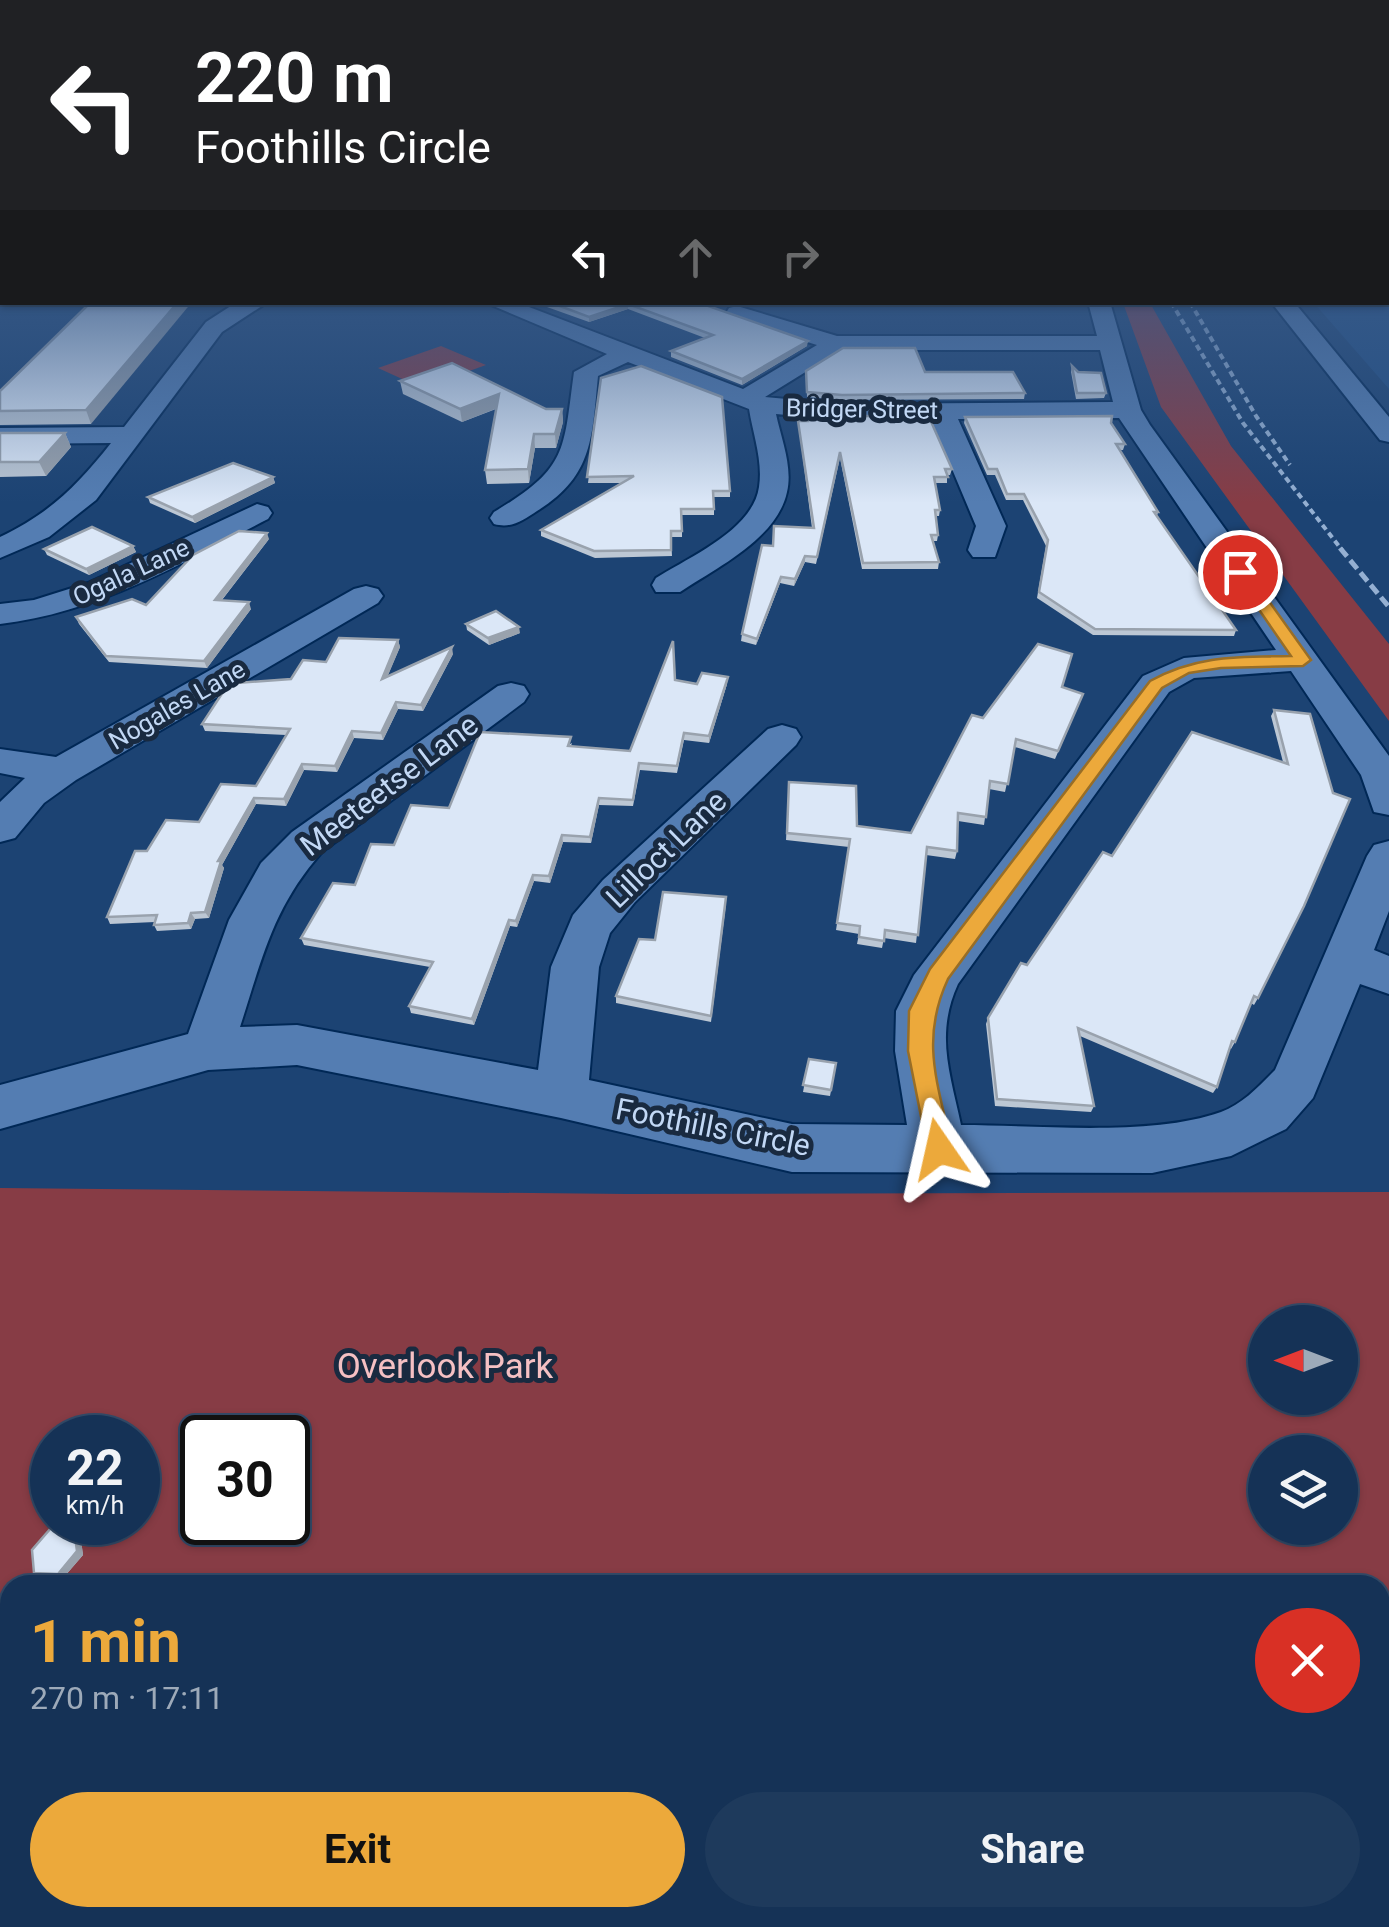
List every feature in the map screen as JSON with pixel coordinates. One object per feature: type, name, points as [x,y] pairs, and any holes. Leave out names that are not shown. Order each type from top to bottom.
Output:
[{"type":"street","points":[[0,549],[64,514],[86,494],[219,323]]},
{"type":"street","name":"Bridger Street","points":[[548,323],[752,402],[841,412],[1128,410]]},
{"type":"street","points":[[771,323],[836,343],[1110,342]]},
{"type":"street","points":[[1105,323],[1128,410],[1381,774],[1389,802]]},
{"type":"street","points":[[1299,323],[1389,434]]},
{"type":"street","points":[[668,585],[752,526],[768,508],[774,488],[752,402],[836,343]]},
{"type":"street","points":[[505,518],[547,494],[566,476],[574,460],[586,372],[626,354]]},
{"type":"street","points":[[941,411],[991,526],[984,550]]},
{"type":"street","points":[[0,436],[132,434]]},
{"type":"street","name":"Ogala Lane","points":[[0,614],[54,606],[85,596],[257,513]]},
{"type":"street","name":"Nogales Lane","points":[[0,828],[30,794],[62,770],[366,596]]},
{"type":"street","points":[[939,1149],[920,1051],[921,1011],[938,975],[1102,753],[1156,684],[1184,669],[1221,663],[1303,660]]},
{"type":"street","name":"Meeteetse Lane","points":[[208,1049],[252,920],[276,874],[307,842],[511,694]]},
{"type":"street","name":"Lilloct Lane","points":[[561,1096],[574,967],[590,927],[619,892],[782,736]]},
{"type":"street","points":[[0,761],[62,770]]},
{"type":"street","name":"Foothills Circle","points":[[0,1108],[208,1049],[296,1045],[561,1096],[792,1148],[1152,1149],[1231,1133],[1267,1113],[1295,1083],[1369,967],[1389,856]]},
{"type":"shaded area","points":[[1331,323],[1389,323],[1389,389]]},
{"type":"green space","points":[[1130,323],[1161,323],[1231,446],[1389,644],[1389,721],[1161,407]]},
{"type":"green space","points":[[441,346],[486,365],[422,388],[378,368]]},
{"type":"green space","name":"Overlook Park","points":[[0,1188],[627,1194],[1389,1192],[1389,1575],[0,1575]]},
{"type":"building","points":[[70,323],[160,323],[86,410],[0,411],[0,391]]},
{"type":"building","points":[[680,323],[757,323],[808,341],[742,379],[671,351],[713,335]]},
{"type":"building","points":[[843,348],[915,348],[925,372],[1013,372],[1025,393],[807,392],[806,371]]},
{"type":"building","points":[[452,363],[546,409],[562,409],[555,434],[534,434],[528,469],[485,470],[499,394],[460,409],[400,381]]},
{"type":"building","points":[[641,366],[722,397],[730,491],[713,491],[714,509],[681,509],[682,531],[671,531],[671,550],[594,551],[541,530],[634,476],[587,477],[601,378]]},
{"type":"building","points":[[1072,366],[1078,372],[1101,373],[1106,393],[1077,393]]},
{"type":"building","points":[[808,415],[929,417],[952,469],[945,469],[948,477],[934,477],[940,510],[935,510],[938,535],[931,535],[939,562],[863,563],[840,452],[817,557],[805,556],[795,579],[781,577],[757,639],[742,634],[762,545],[773,546],[774,526],[814,528],[798,421],[808,421]]},
{"type":"building","points":[[1112,416],[1111,423],[1125,444],[1116,444],[1158,512],[1154,512],[1236,630],[1095,629],[1039,592],[1048,540],[1024,494],[1007,494],[997,469],[988,469],[965,417]]},
{"type":"building","points":[[0,433],[65,433],[39,462],[0,462]]},
{"type":"building","points":[[233,463],[273,477],[192,517],[148,497]]},
{"type":"building","points":[[92,527],[133,546],[86,569],[44,549]]},
{"type":"building","points":[[239,531],[267,533],[215,600],[249,602],[204,661],[106,656],[76,617],[132,599],[146,605],[193,555]]},
{"type":"building","points":[[496,611],[519,627],[488,638],[466,624]]},
{"type":"building","points":[[339,638],[398,640],[382,679],[452,647],[421,705],[396,702],[381,733],[352,731],[335,766],[302,764],[284,799],[254,798],[218,861],[205,912],[191,913],[188,923],[154,925],[157,915],[107,917],[135,851],[147,851],[166,820],[199,822],[221,784],[256,786],[290,729],[202,724],[225,689],[236,683],[291,679],[303,660],[326,662]]},
{"type":"building","points":[[673,641],[675,680],[697,684],[702,673],[728,677],[709,736],[684,733],[677,766],[639,763],[633,800],[599,798],[590,837],[562,835],[549,876],[533,875],[516,921],[509,920],[472,1019],[409,1006],[433,962],[301,938],[333,883],[355,885],[371,844],[394,845],[411,805],[449,808],[480,732],[571,737],[568,746],[630,751]]},
{"type":"building","points":[[1038,644],[1072,654],[1062,687],[1083,694],[1058,751],[1016,739],[1008,784],[990,781],[986,817],[958,813],[957,851],[927,847],[918,935],[885,930],[884,941],[859,937],[860,926],[837,923],[850,839],[787,833],[789,782],[856,786],[857,826],[911,833],[972,715],[983,718]]},
{"type":"building","points":[[1274,710],[1310,714],[1333,793],[1350,799],[1304,906],[1258,998],[1254,996],[1235,1042],[1232,1041],[1217,1087],[1078,1028],[1094,1106],[997,1099],[988,1018],[1021,963],[1027,965],[1103,852],[1112,856],[1192,732],[1288,764]]},
{"type":"building","points":[[663,892],[726,897],[711,1016],[616,996],[639,939],[655,940]]},
{"type":"building","points":[[809,1059],[836,1063],[831,1090],[803,1085]]},
{"type":"building","points":[[36,1545],[76,1545],[77,1551],[58,1574],[34,1573],[32,1550]]},
{"type":"railway","points":[[1183,323],[1243,423],[1342,550]]},
{"type":"railway","points":[[1202,323],[1256,416],[1290,465]]},
{"type":"railway","points":[[1340,548],[1389,607]]},
{"type":"route","points":[[939,1149],[920,1051],[921,1011],[938,975],[1114,738],[1156,684],[1184,669],[1221,663],[1303,660],[1240,572]]}]
